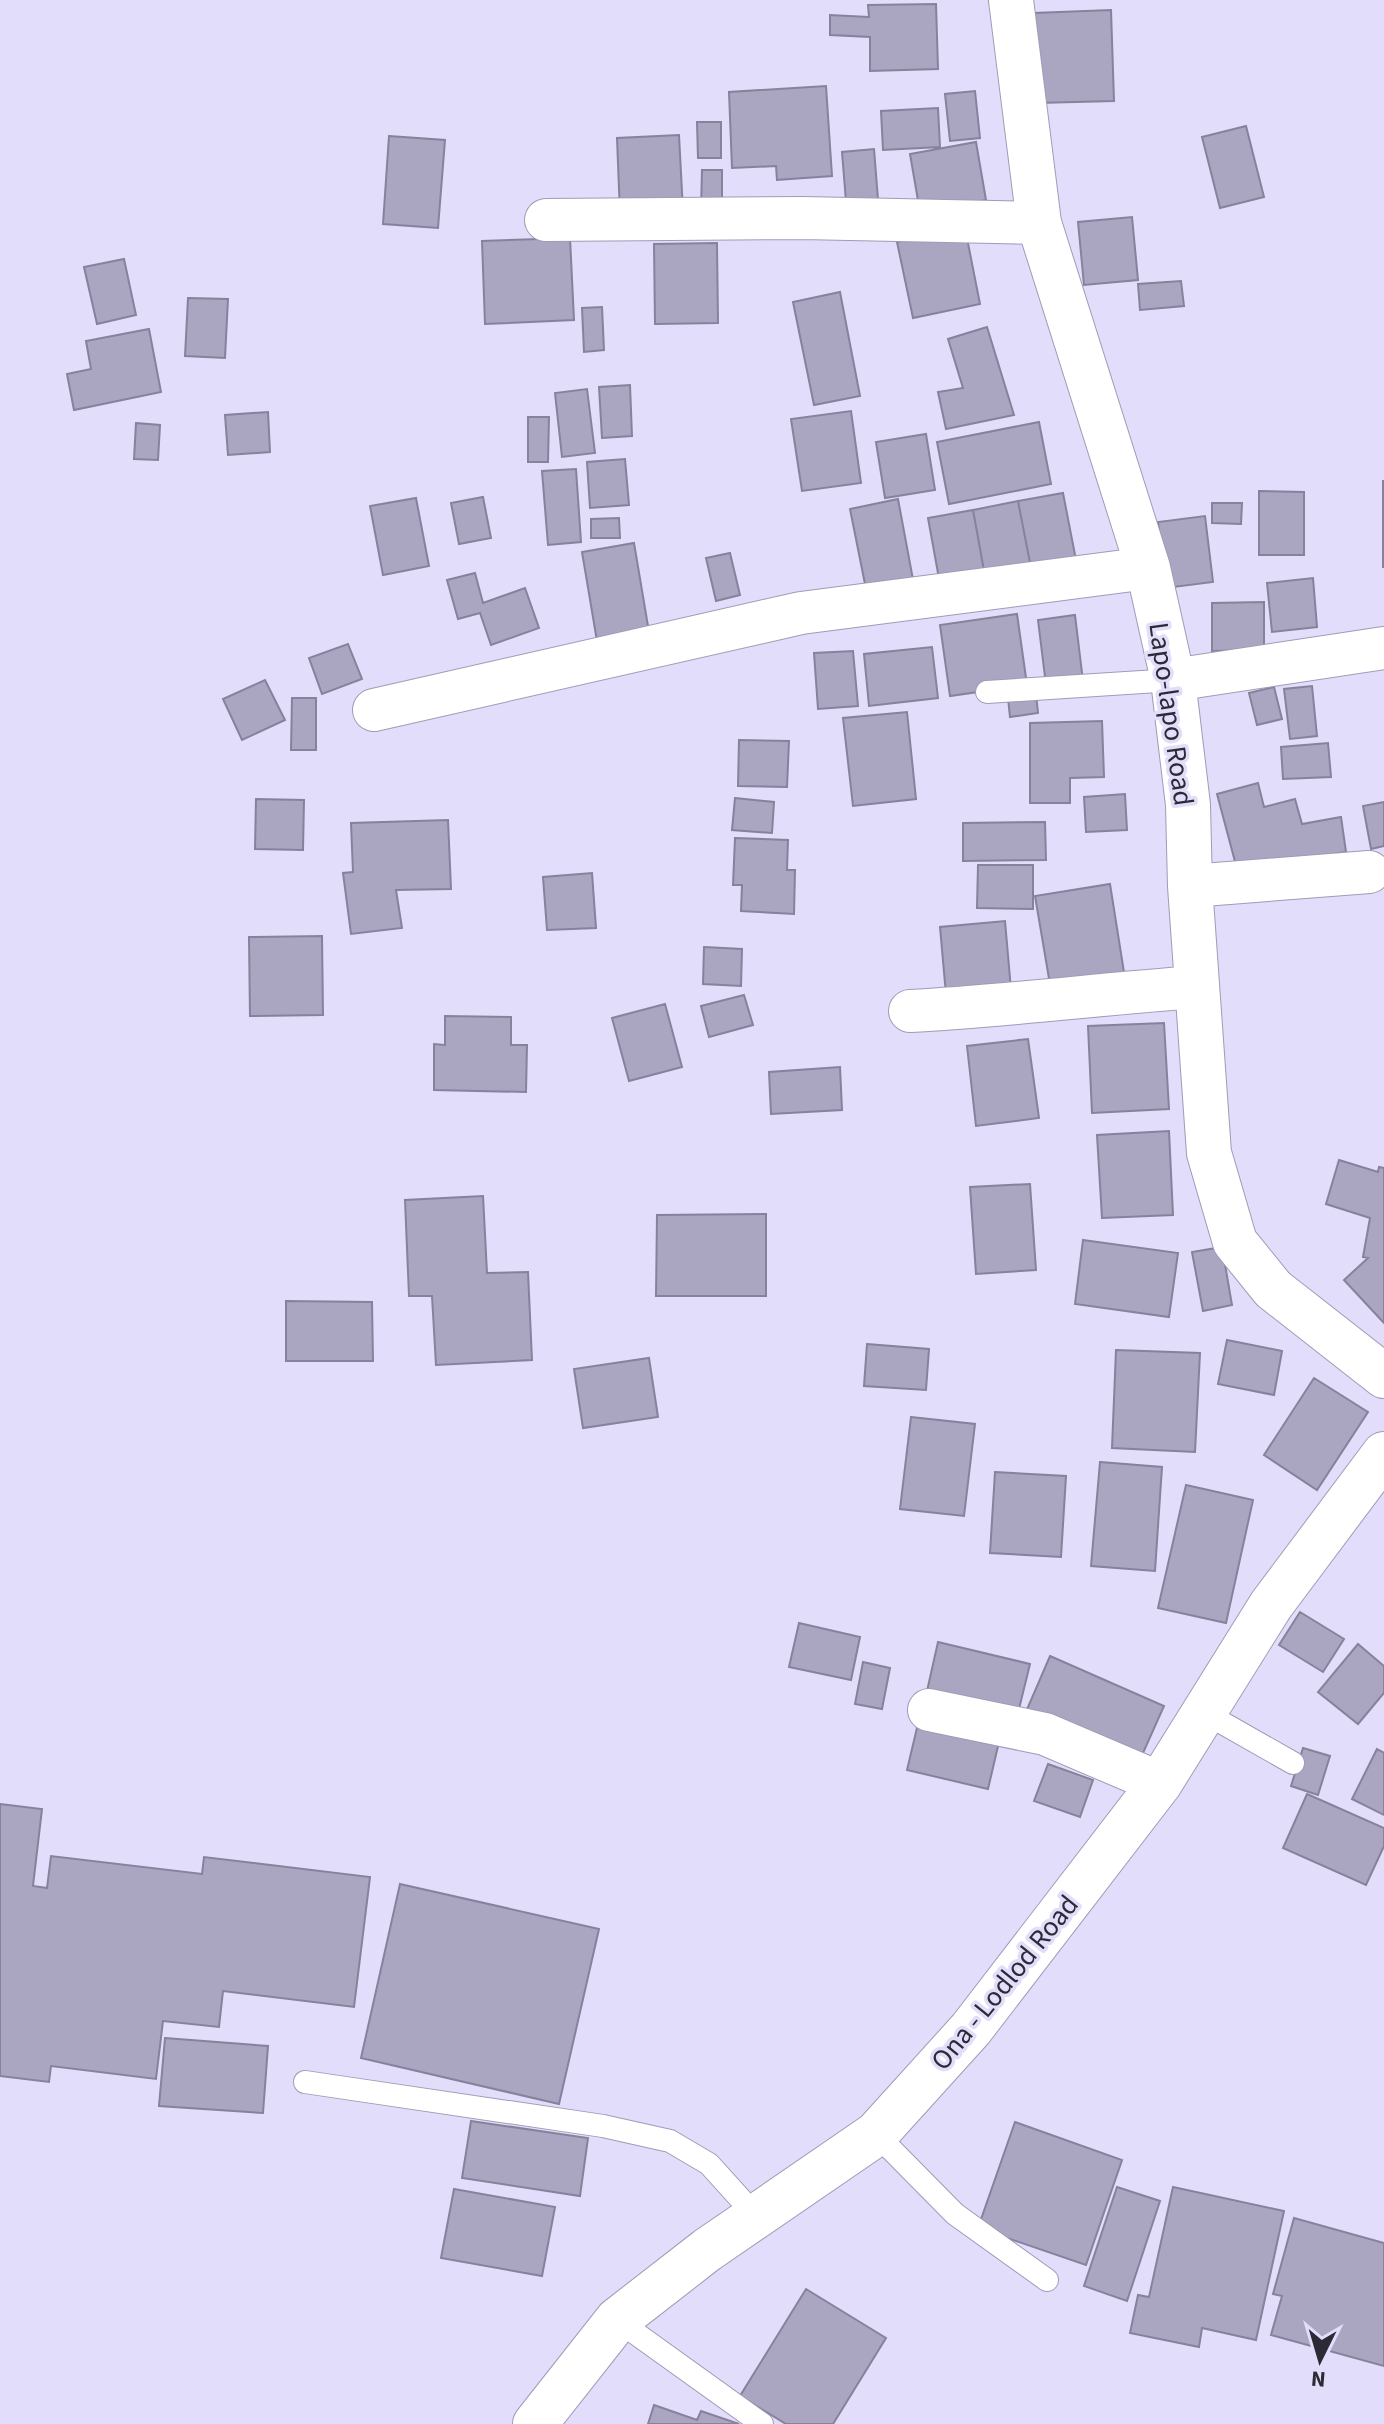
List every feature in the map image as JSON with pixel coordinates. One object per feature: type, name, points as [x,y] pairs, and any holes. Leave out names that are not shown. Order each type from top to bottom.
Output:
[{"type":"street","name":"Lapo-lapo Road","points":[[1011,0],[1039,223],[1148,568],[1173,680],[1188,805],[1196,987],[1209,1153],[1235,1242],[1273,1289],[1384,1376]]},
{"type":"street","points":[[546,220],[802,218],[1039,223]]},
{"type":"street","points":[[374,710],[801,613],[1148,568]]},
{"type":"street","points":[[1173,680],[1384,648]]},
{"type":"street","points":[[1190,886],[1369,872]]},
{"type":"street","points":[[910,1011],[977,1008],[1040,999],[1196,987]]},
{"type":"street","name":"Ona - Lodlod Road","points":[[535,2424],[617,2320],[707,2250],[876,2134],[971,2029],[1160,1783],[1271,1605],[1384,1454]]},
{"type":"street","points":[[929,1710],[1045,1734],[1160,1783]]},
{"type":"lane","points":[[987,692],[1173,680]]},
{"type":"lane","points":[[1205,1713],[1293,1763]]},
{"type":"lane","points":[[305,2082],[603,2126],[670,2141],[709,2164],[756,2216]]},
{"type":"lane","points":[[876,2134],[955,2214],[1047,2280]]},
{"type":"lane","points":[[617,2320],[762,2424]]},
{"type":"building","points":[[936,4],[938,69],[870,71],[870,37],[830,35],[830,15],[869,17],[868,5]]},
{"type":"building","points":[[1111,10],[1114,101],[1037,103],[1034,13]]},
{"type":"building","points":[[826,86],[832,176],[777,180],[776,166],[732,168],[729,92]]},
{"type":"building","points":[[975,91],[980,138],[950,141],[945,94]]},
{"type":"building","points":[[938,108],[940,147],[883,150],[881,111]]},
{"type":"building","points":[[697,122],[721,122],[721,158],[698,158]]},
{"type":"building","points":[[1246,126],[1264,197],[1220,208],[1202,137]]},
{"type":"building","points":[[679,135],[683,211],[620,214],[617,138]]},
{"type":"building","points":[[389,136],[445,140],[438,228],[383,224]]},
{"type":"building","points":[[976,142],[986,200],[920,212],[910,154]]},
{"type":"building","points":[[874,149],[879,212],[847,214],[842,152]]},
{"type":"building","points":[[702,170],[722,170],[722,210],[701,210]]},
{"type":"building","points":[[1132,217],[1138,280],[1084,285],[1078,222]]},
{"type":"building","points":[[965,228],[980,304],[913,318],[897,242]]},
{"type":"building","points":[[570,238],[574,320],[485,324],[482,241]]},
{"type":"building","points":[[717,243],[718,323],[655,324],[654,244]]},
{"type":"building","points":[[124,259],[136,315],[97,324],[84,267]]},
{"type":"building","points":[[1181,281],[1184,306],[1140,310],[1138,284]]},
{"type":"building","points":[[840,292],[860,396],[814,405],[793,302]]},
{"type":"building","points":[[188,298],[228,299],[225,358],[185,356]]},
{"type":"building","points":[[602,307],[604,350],[584,352],[582,308]]},
{"type":"building","points":[[987,327],[1014,415],[946,429],[938,392],[963,388],[948,339]]},
{"type":"building","points":[[149,329],[161,392],[74,410],[67,374],[91,369],[86,341]]},
{"type":"building","points":[[630,385],[632,436],[602,438],[599,387]]},
{"type":"building","points":[[587,389],[595,453],[562,457],[555,393]]},
{"type":"building","points":[[851,411],[861,483],[802,491],[791,419]]},
{"type":"building","points":[[268,412],[270,452],[228,455],[225,415]]},
{"type":"building","points":[[528,417],[549,417],[548,462],[528,462]]},
{"type":"building","points":[[1039,422],[1051,484],[949,504],[937,442]]},
{"type":"building","points":[[136,423],[160,425],[158,460],[134,459]]},
{"type":"building","points":[[926,434],[935,490],[885,498],[876,442]]},
{"type":"building","points":[[625,459],[629,505],[590,508],[587,462]]},
{"type":"building","points":[[576,469],[581,542],[548,545],[542,471]]},
{"type":"building","points":[[1384,481],[1384,567],[1383,567]]},
{"type":"building","points":[[1259,491],[1304,492],[1304,555],[1259,555]]},
{"type":"building","points":[[1063,493],[1076,560],[1031,568],[1018,501]]},
{"type":"building","points":[[483,497],[491,538],[459,544],[451,503]]},
{"type":"building","points":[[416,498],[429,566],[383,575],[370,506]]},
{"type":"building","points":[[898,499],[914,585],[867,594],[850,509]]},
{"type":"building","points":[[1018,501],[1031,568],[985,576],[973,510]]},
{"type":"building","points":[[1212,503],[1242,503],[1241,524],[1212,523]]},
{"type":"building","points":[[973,510],[985,576],[940,584],[928,518]]},
{"type":"building","points":[[1205,516],[1213,582],[1166,588],[1158,522]]},
{"type":"building","points":[[619,518],[620,538],[591,538],[591,519]]},
{"type":"building","points":[[634,543],[650,638],[598,647],[582,552]]},
{"type":"building","points":[[730,553],[740,595],[716,601],[706,558]]},
{"type":"building","points":[[475,573],[483,603],[525,588],[539,628],[491,645],[480,613],[458,619],[447,580]]},
{"type":"building","points":[[1313,578],[1317,627],[1272,632],[1267,583]]},
{"type":"building","points":[[1264,602],[1264,650],[1212,651],[1212,603]]},
{"type":"building","points":[[1017,614],[1027,685],[950,696],[940,625]]},
{"type":"building","points":[[1075,615],[1083,681],[1046,685],[1038,620]]},
{"type":"building","points":[[348,644],[362,679],[322,694],[309,658]]},
{"type":"building","points":[[932,647],[938,698],[869,706],[864,654]]},
{"type":"building","points":[[853,651],[858,706],[818,709],[814,653]]},
{"type":"building","points":[[265,680],[285,720],[242,740],[223,699]]},
{"type":"building","points":[[1312,686],[1317,736],[1290,739],[1284,689]]},
{"type":"building","points":[[1274,687],[1282,719],[1257,725],[1249,693]]},
{"type":"building","points":[[1036,694],[1038,713],[1010,717],[1008,698]]},
{"type":"building","points":[[292,698],[316,698],[316,750],[291,750]]},
{"type":"building","points":[[907,712],[916,799],[853,806],[843,718]]},
{"type":"building","points":[[1102,721],[1104,777],[1070,778],[1070,803],[1030,803],[1030,723]]},
{"type":"building","points":[[739,740],[789,741],[787,787],[738,786]]},
{"type":"building","points":[[1328,743],[1331,777],[1283,779],[1281,747]]},
{"type":"building","points":[[1258,783],[1264,807],[1295,799],[1302,824],[1341,817],[1346,852],[1237,869],[1217,794]]},
{"type":"building","points":[[1125,794],[1127,830],[1086,832],[1084,797]]},
{"type":"building","points":[[735,798],[774,802],[772,833],[732,830]]},
{"type":"building","points":[[256,799],[304,800],[303,850],[255,849]]},
{"type":"building","points":[[1384,802],[1384,846],[1371,849],[1363,806]]},
{"type":"building","points":[[448,820],[451,889],[396,890],[402,928],[351,934],[343,873],[353,872],[351,823]]},
{"type":"building","points":[[1045,822],[1046,860],[963,861],[963,823]]},
{"type":"building","points":[[735,838],[788,840],[787,870],[795,870],[794,914],[741,911],[742,885],[733,885]]},
{"type":"building","points":[[978,865],[1033,865],[1033,909],[977,908]]},
{"type":"building","points":[[592,873],[596,928],[547,930],[543,877]]},
{"type":"building","points":[[1110,884],[1126,985],[1052,996],[1035,896]]},
{"type":"building","points":[[1005,921],[1012,1001],[947,1006],[940,927]]},
{"type":"building","points":[[322,936],[323,1015],[250,1016],[249,937]]},
{"type":"building","points":[[704,947],[742,949],[741,986],[703,984]]},
{"type":"building","points":[[744,995],[753,1025],[709,1037],[701,1006]]},
{"type":"building","points":[[665,1004],[682,1067],[629,1081],[612,1018]]},
{"type":"building","points":[[445,1016],[511,1017],[511,1045],[527,1045],[526,1092],[434,1090],[434,1044],[445,1045]]},
{"type":"building","points":[[1164,1023],[1169,1109],[1092,1113],[1088,1026]]},
{"type":"building","points":[[1028,1039],[1039,1118],[976,1126],[967,1046]]},
{"type":"building","points":[[840,1067],[842,1110],[771,1114],[769,1072]]},
{"type":"building","points":[[1169,1131],[1173,1215],[1102,1218],[1097,1135]]},
{"type":"building","points":[[1339,1160],[1378,1172],[1379,1167],[1384,1168],[1384,1323],[1344,1280],[1368,1258],[1363,1257],[1370,1218],[1326,1204]]},
{"type":"building","points":[[1030,1184],[1036,1270],[976,1274],[970,1187]]},
{"type":"building","points":[[483,1196],[487,1273],[528,1272],[532,1360],[436,1365],[432,1296],[409,1296],[405,1200]]},
{"type":"building","points":[[766,1214],[766,1296],[656,1296],[657,1215]]},
{"type":"building","points":[[1083,1240],[1178,1253],[1169,1317],[1075,1304]]},
{"type":"building","points":[[1222,1247],[1232,1305],[1203,1311],[1192,1252]]},
{"type":"building","points":[[286,1301],[372,1302],[373,1361],[286,1361]]},
{"type":"building","points":[[1227,1340],[1282,1351],[1274,1395],[1218,1384]]},
{"type":"building","points":[[867,1344],[929,1349],[926,1390],[864,1386]]},
{"type":"building","points":[[1116,1350],[1200,1353],[1195,1452],[1112,1448]]},
{"type":"building","points":[[649,1358],[658,1417],[583,1428],[574,1369]]},
{"type":"building","points":[[1314,1378],[1368,1412],[1317,1490],[1264,1455]]},
{"type":"building","points":[[911,1417],[975,1424],[964,1516],[900,1509]]},
{"type":"building","points":[[1100,1462],[1162,1467],[1155,1571],[1091,1566]]},
{"type":"building","points":[[995,1472],[1066,1476],[1061,1557],[990,1553]]},
{"type":"building","points":[[1186,1485],[1253,1500],[1226,1623],[1158,1608]]},
{"type":"building","points":[[1300,1612],[1344,1639],[1323,1672],[1279,1645]]},
{"type":"building","points":[[799,1623],[860,1637],[851,1680],[789,1667]]},
{"type":"building","points":[[938,1642],[1030,1664],[1016,1721],[925,1700]]},
{"type":"building","points":[[1358,1644],[1384,1666],[1384,1693],[1358,1724],[1318,1692]]},
{"type":"building","points":[[1050,1656],[1164,1706],[1135,1771],[1022,1721]]},
{"type":"building","points":[[863,1662],[890,1668],[882,1709],[855,1704]]},
{"type":"building","points":[[921,1711],[1002,1729],[988,1789],[907,1770]]},
{"type":"building","points":[[1303,1748],[1330,1756],[1318,1795],[1291,1786]]},
{"type":"building","points":[[1377,1749],[1384,1753],[1384,1815],[1352,1799]]},
{"type":"building","points":[[1048,1764],[1093,1780],[1080,1817],[1034,1801]]},
{"type":"building","points":[[1307,1794],[1384,1828],[1384,1846],[1366,1885],[1283,1848]]},
{"type":"building","points":[[0,1804],[42,1809],[33,1886],[47,1888],[51,1856],[202,1874],[204,1857],[370,1877],[354,2007],[223,1991],[219,2027],[163,2021],[156,2079],[51,2066],[49,2082],[0,2076]]},
{"type":"building","points":[[400,1884],[599,1929],[559,2104],[361,2058]]},
{"type":"building","points":[[165,2038],[268,2046],[263,2113],[159,2106]]},
{"type":"building","points":[[471,2121],[588,2138],[580,2196],[462,2178]]},
{"type":"building","points":[[1015,2122],[1122,2160],[1086,2265],[978,2228]]},
{"type":"building","points":[[1117,2187],[1160,2201],[1127,2301],[1084,2286]]},
{"type":"building","points":[[1173,2187],[1284,2211],[1256,2340],[1202,2328],[1199,2347],[1130,2333],[1138,2295],[1149,2297]]},
{"type":"building","points":[[454,2189],[555,2207],[542,2276],[441,2258]]},
{"type":"building","points":[[1294,2218],[1384,2243],[1384,2366],[1271,2335],[1282,2296],[1273,2294]]},
{"type":"building","points":[[806,2289],[886,2338],[833,2424],[786,2424],[740,2396]]},
{"type":"building","points":[[654,2405],[697,2420],[701,2411],[739,2424],[648,2424]]}]
